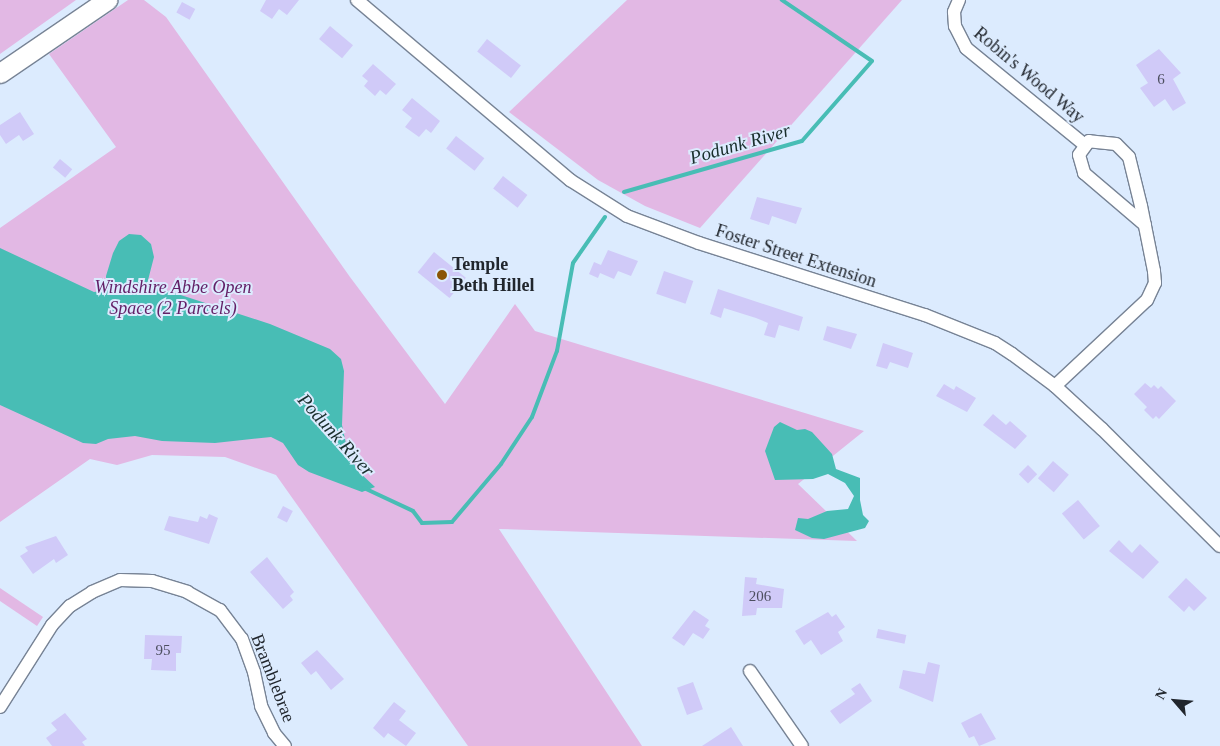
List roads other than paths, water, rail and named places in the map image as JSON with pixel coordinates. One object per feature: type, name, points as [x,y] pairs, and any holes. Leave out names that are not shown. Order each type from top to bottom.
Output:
[{"type":"street","points":[[0,74],[107,0]]},
{"type":"street","name":"Foster Street Extension","points":[[357,0],[570,180],[627,216],[699,243],[925,315],[995,343],[1055,386],[1220,546]]},
{"type":"street","name":"Robin's Wood Way","points":[[960,0],[954,12],[955,26],[966,48],[1084,145]]},
{"type":"street","name":"Robin's Wood Way","points":[[1055,386],[1153,292],[1155,278],[1145,224],[1131,162],[1125,152],[1116,144],[1092,140],[1084,145],[1078,155],[1084,173],[1145,224]]},
{"type":"street","name":"Bramblebrae","points":[[0,707],[52,625],[70,606],[92,592],[120,580],[152,581],[187,592],[220,610],[242,639],[254,672],[261,706],[274,733],[285,746]]},
{"type":"street","points":[[750,671],[802,746]]},
{"type":"water","points":[[129,234],[141,235],[151,244],[154,257],[147,284],[270,324],[330,349],[341,359],[344,371],[342,425],[348,453],[358,471],[375,487],[362,492],[309,472],[298,465],[283,443],[271,437],[215,443],[162,441],[135,436],[108,439],[96,444],[83,443],[0,405],[0,248],[94,292],[106,290],[106,276],[113,253],[119,241]]},
{"type":"water","points":[[780,422],[797,430],[805,429],[812,432],[832,454],[836,469],[860,478],[860,500],[863,515],[869,521],[865,528],[824,539],[812,538],[795,530],[798,518],[808,519],[827,511],[848,509],[854,496],[845,483],[828,474],[813,479],[775,480],[765,451],[774,427]]},
{"type":"waterway","name":"Podunk River","points":[[624,192],[802,141],[872,61],[782,0]]},
{"type":"waterway","name":"Podunk River","points":[[364,488],[413,511],[422,523],[452,522],[501,464],[532,417],[557,351],[573,263],[605,217]]},
{"type":"place","name":"Temple Beth Hillel","points":[[442,275]]},
{"type":"park label","name":"Windshire Abbe Open Space (2 Parcels)","points":[[173,298]]}]
